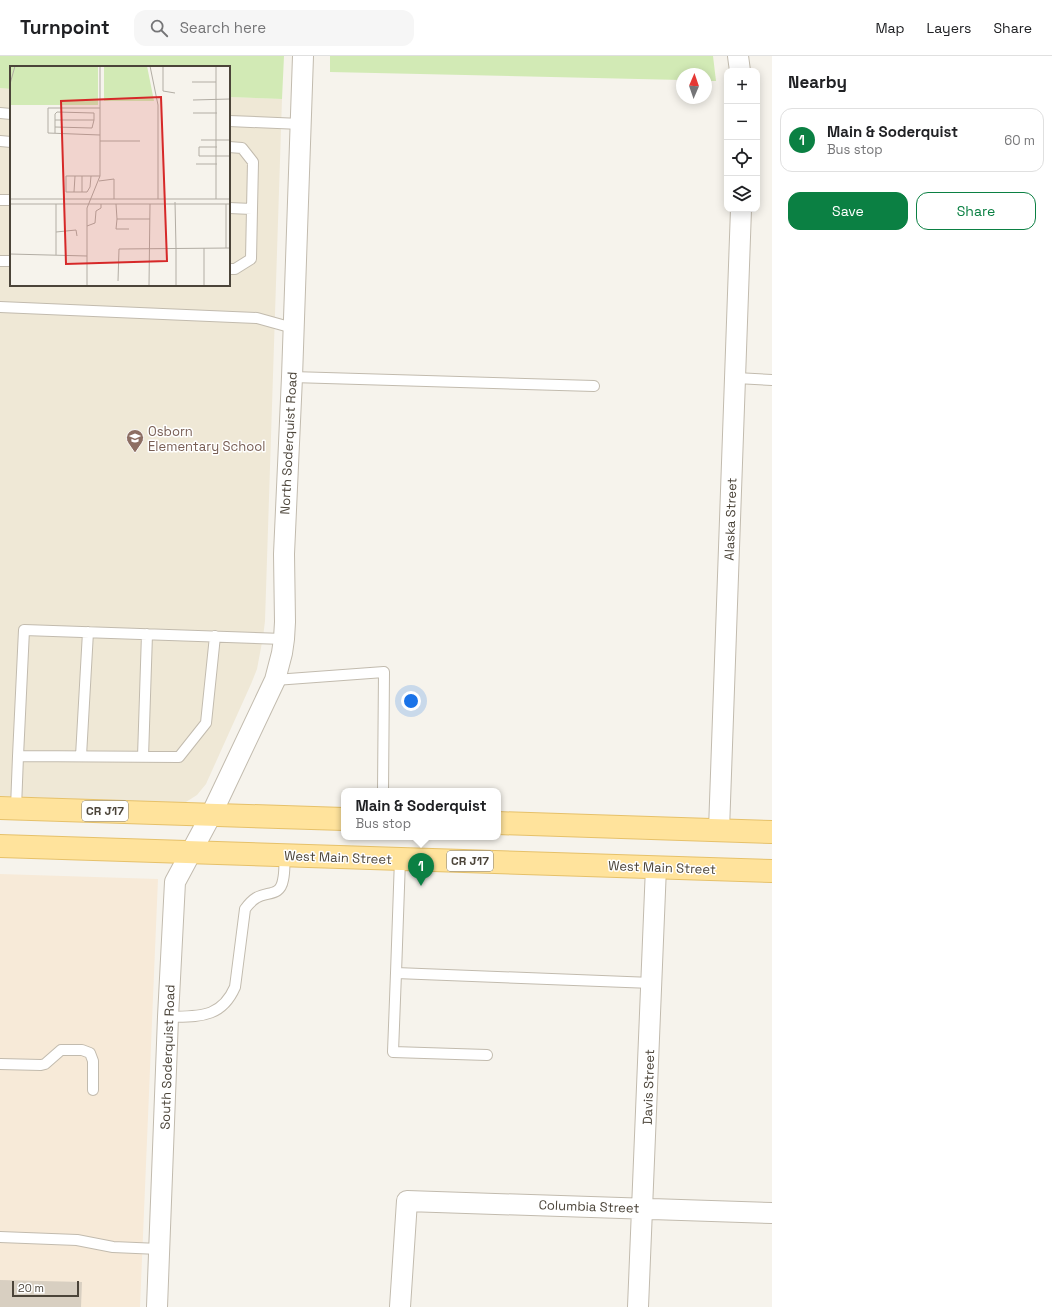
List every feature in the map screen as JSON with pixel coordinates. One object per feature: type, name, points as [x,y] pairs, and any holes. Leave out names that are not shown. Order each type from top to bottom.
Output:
[{"type":"main road","name":"CR J17","points":[[8,808],[341,819]]},
{"type":"main road","points":[[501,823],[772,832]]},
{"type":"main road","name":"West Main Street","points":[[0,846],[772,871]]},
{"type":"street","name":"North Soderquist Road","points":[[211,815],[275,680],[284,639],[284,554],[292,377],[303,56]]},
{"type":"street","points":[[738,56],[740,68]]},
{"type":"street","name":"Alaska Street","points":[[719,830],[741,212]]},
{"type":"street","name":"South Soderquist Road","points":[[157,1307],[168,1017],[175,882],[211,815]]},
{"type":"street","name":"Davis Street","points":[[638,1307],[656,867]]},
{"type":"street","name":"Columbia Street","points":[[400,1307],[407,1201],[772,1213]]},
{"type":"lane","points":[[0,113],[10,114]]},
{"type":"lane","points":[[230,121],[301,124]]},
{"type":"lane","points":[[0,141],[10,142]]},
{"type":"lane","points":[[230,147],[242,148],[254,162],[251,259],[235,269],[230,269]]},
{"type":"lane","points":[[230,208],[252,209]]},
{"type":"lane","points":[[0,307],[257,318],[293,328]]},
{"type":"lane","points":[[292,377],[594,386]]},
{"type":"lane","points":[[736,378],[772,380]]},
{"type":"lane","points":[[8,808],[18,756],[24,630],[284,639]]},
{"type":"lane","points":[[81,756],[88,632]]},
{"type":"lane","points":[[143,757],[147,634]]},
{"type":"lane","points":[[18,756],[179,757],[206,724],[216,636]]},
{"type":"lane","points":[[275,680],[384,672],[383,788]]},
{"type":"lane","points":[[168,1017],[205,1016],[220,1009],[231,997],[235,987],[245,909],[250,902],[257,898],[277,892],[281,887],[284,880],[285,855]]},
{"type":"lane","points":[[400,859],[393,1052],[487,1055]]},
{"type":"lane","points":[[396,973],[652,983]]},
{"type":"lane","points":[[0,1064],[41,1065],[45,1064],[60,1050],[85,1051],[90,1053],[93,1058],[93,1090]]},
{"type":"lane","points":[[0,1237],[76,1240],[113,1247],[159,1249]]},
{"type":"shaded area","name":"Osborn Elementary School","points":[[0,88],[10,89],[10,286],[230,286],[230,97],[282,99],[265,621],[257,669],[251,684],[206,784],[197,795],[186,802],[177,803],[0,796]]},
{"type":"shaded area","points":[[0,874],[158,879],[140,1307],[0,1307]]},
{"type":"green space","points":[[0,56],[284,56],[282,99],[230,97],[230,66],[10,66],[10,89],[0,88]]},
{"type":"green space","points":[[330,56],[713,56],[716,81],[712,81],[712,68],[676,68],[676,80],[330,72]]},
{"type":"building","points":[[0,1280],[82,1282],[81,1307],[0,1307]]},
{"type":"place","name":"Osborn Elementary School","points":[[135,453]]},
{"type":"place","name":"Main & Soderquist","points":[[421,886]]}]
